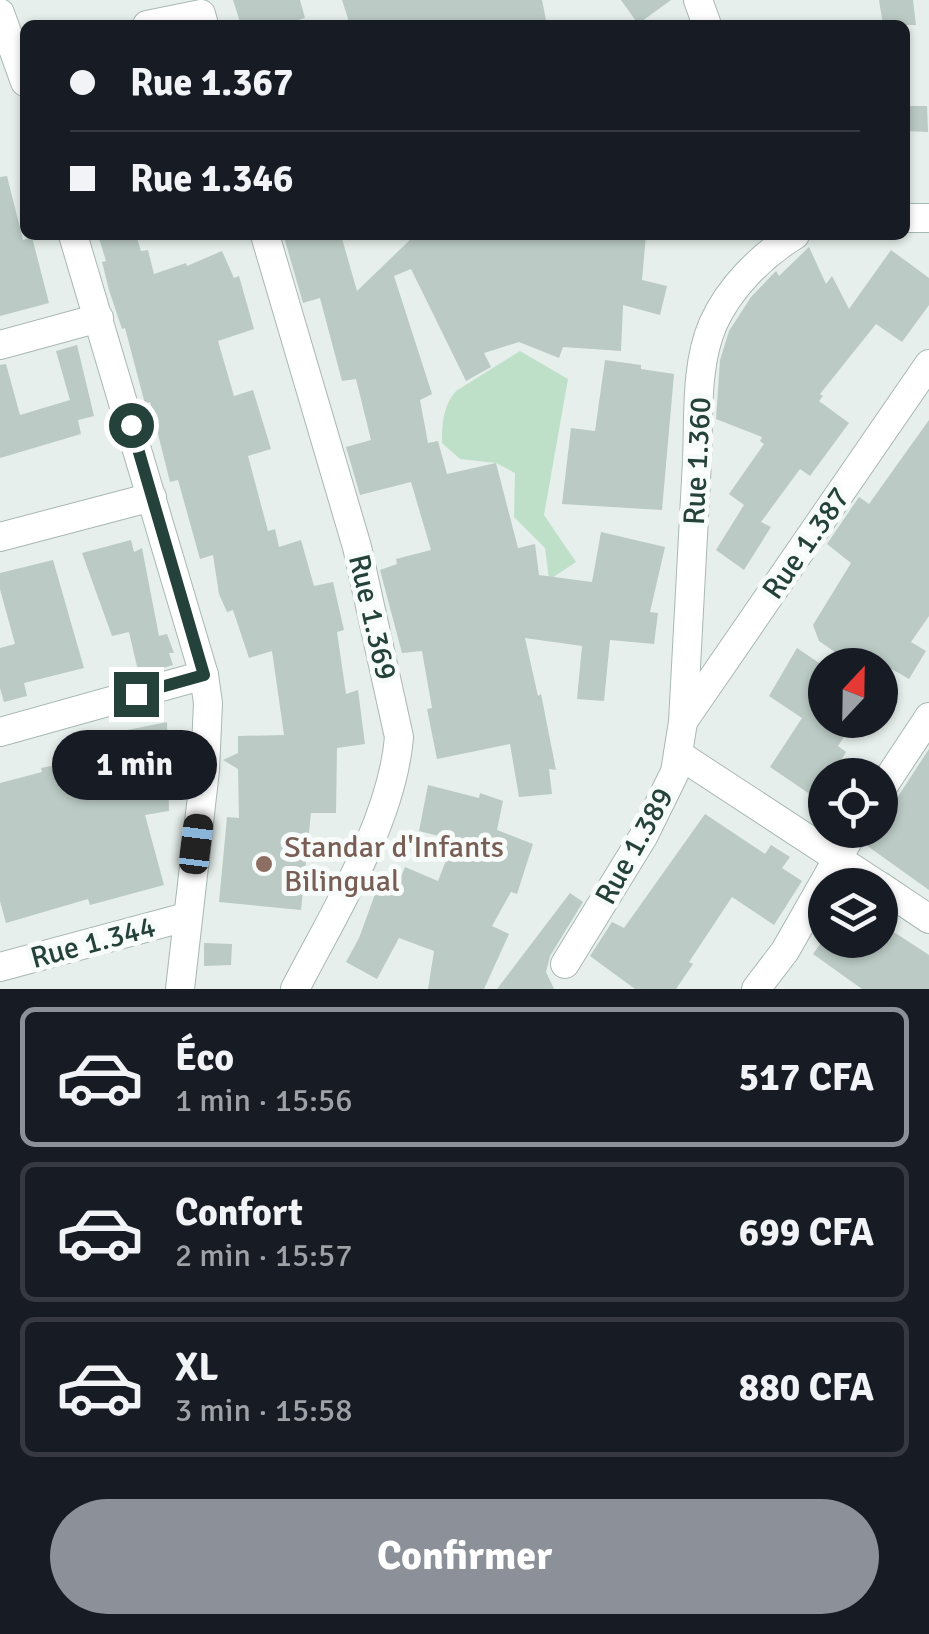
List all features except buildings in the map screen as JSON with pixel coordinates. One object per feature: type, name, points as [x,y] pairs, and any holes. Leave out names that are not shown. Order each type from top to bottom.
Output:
[{"type":"street","points":[[0,14],[13,54]]},
{"type":"street","points":[[75,240],[204,675],[208,702],[206,770],[180,989]]},
{"type":"street","name":"Rue 1.369","points":[[266,240],[357,547],[398,736],[390,788],[355,871],[295,989]]},
{"type":"street","name":"Rue 1.360","points":[[683,722],[698,401],[707,346],[726,298],[786,240]]},
{"type":"street","points":[[0,346],[100,318]]},
{"type":"street","name":"Rue 1.387","points":[[683,722],[929,364]]},
{"type":"street","points":[[0,537],[152,497]]},
{"type":"street","points":[[0,732],[204,675]]},
{"type":"street","points":[[898,763],[929,717]]},
{"type":"street","name":"Rue 1.389","points":[[565,964],[643,837],[675,772],[683,722]]},
{"type":"street","points":[[678,754],[852,868]]},
{"type":"street","points":[[756,989],[785,950],[842,848]]},
{"type":"street","points":[[898,899],[929,920]]},
{"type":"street","name":"Rue 1.344","points":[[0,967],[186,917]]},
{"type":"green space","points":[[520,351],[568,379],[544,515],[576,562],[549,580],[545,548],[514,517],[515,473],[496,463],[460,459],[442,443],[446,409],[456,391]]},
{"type":"place","name":"Standar d'Infants Bilingual","points":[[264,864]]},
{"type":"route","points":[[131,425],[204,675],[136,694]]}]
